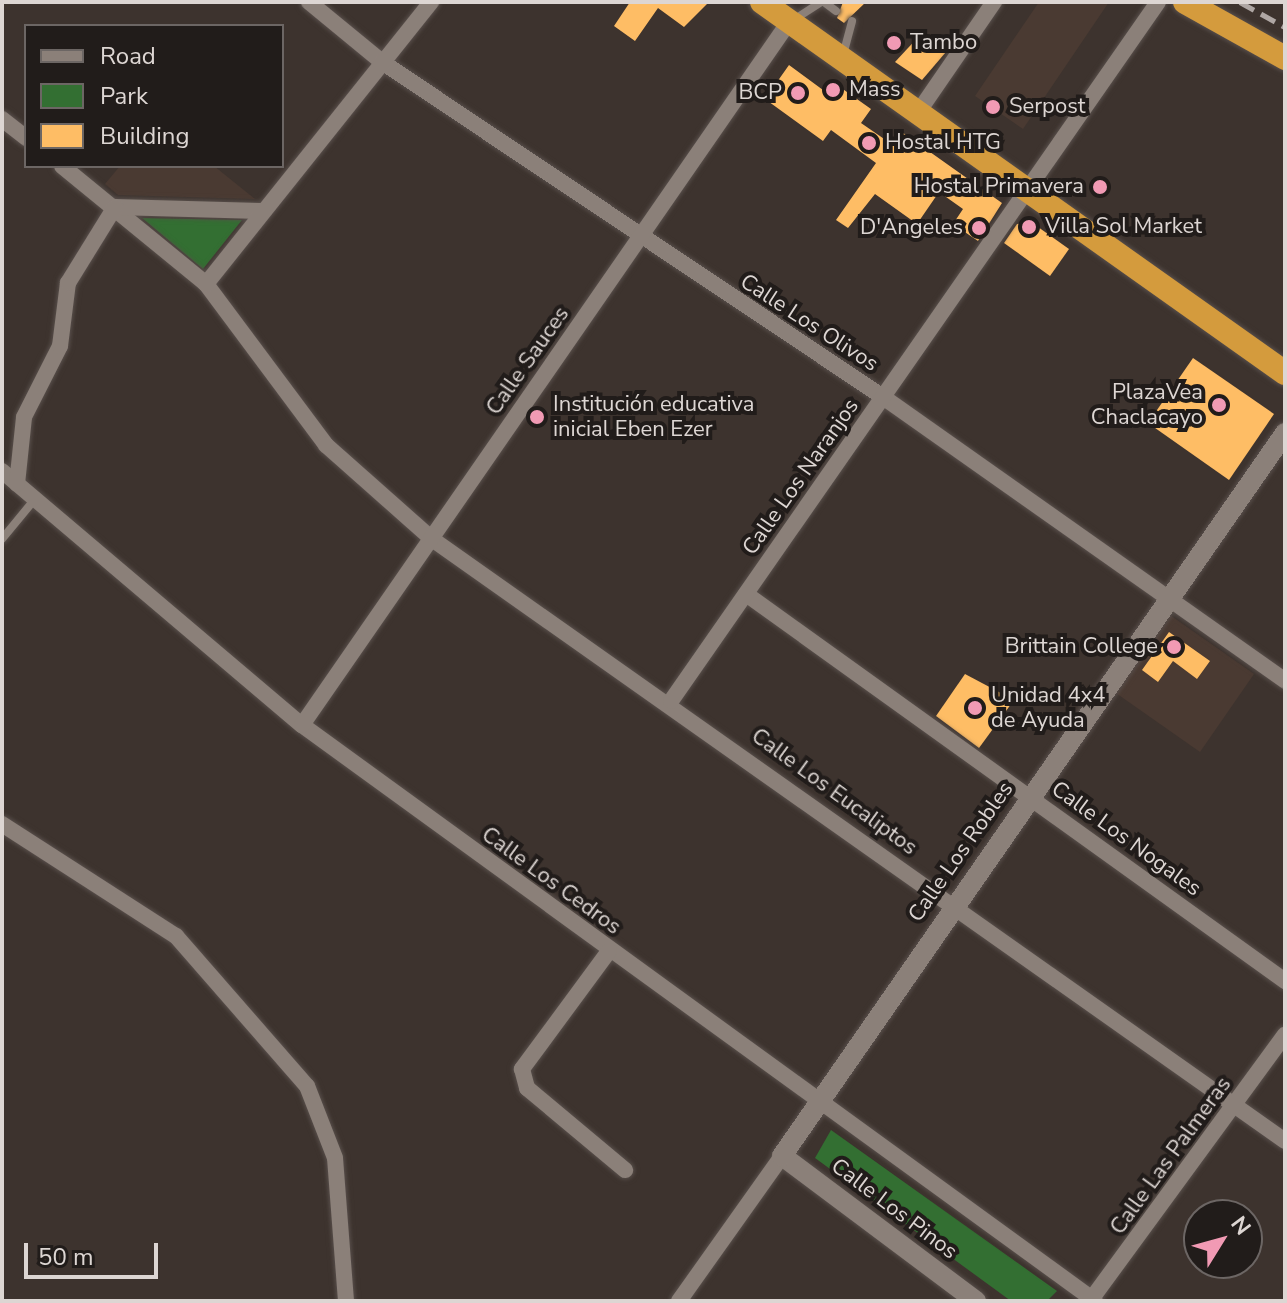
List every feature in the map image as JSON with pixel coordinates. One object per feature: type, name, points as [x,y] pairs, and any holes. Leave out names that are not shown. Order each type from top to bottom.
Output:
[{"type":"highway","points":[[762,2],[1027,193],[1285,373]]},
{"type":"highway","points":[[1185,2],[1285,58]]},
{"type":"street","name":"Calle Los Olivos","points":[[309,2],[382,62],[640,240],[883,397],[1285,681]]},
{"type":"street","points":[[206,284],[261,211],[431,2]]},
{"type":"street","points":[[917,114],[994,2]]},
{"type":"street","name":"Calle Los Naranjos","points":[[671,701],[1158,2]]},
{"type":"street","name":"Calle Sauces","points":[[302,725],[789,22]]},
{"type":"street","points":[[2,119],[24,136]]},
{"type":"street","name":"Calle Los Eucaliptos","points":[[65,168],[206,284],[326,445],[432,539],[671,701],[1285,1141]]},
{"type":"street","points":[[17,484],[24,417],[60,346],[68,283],[115,207],[261,211]]},
{"type":"street","name":"Calle Los Robles","points":[[679,1301],[818,1105],[952,904],[1285,433]]},
{"type":"street","name":"Calle Los Cedros","points":[[2,471],[302,725],[818,1105],[1092,1300]]},
{"type":"street","name":"Calle Los Nogales","points":[[746,594],[1285,981]]},
{"type":"street","points":[[2,824],[176,936],[307,1086],[335,1158],[346,1301]]},
{"type":"street","points":[[609,951],[522,1069],[527,1088],[625,1170]]},
{"type":"street","name":"Calle Las Palmeras","points":[[1092,1300],[1285,1035]]},
{"type":"street","name":"Calle Los Pinos","points":[[782,1156],[976,1301]]},
{"type":"lane","points":[[789,22],[822,2],[836,11]]},
{"type":"lane","points":[[842,59],[852,21]]},
{"type":"lane","points":[[2,539],[35,499]]},
{"type":"shaded area","points":[[1039,2],[1109,2],[1023,129],[975,96]]},
{"type":"shaded area","points":[[118,168],[216,168],[255,199],[118,195],[105,184]]},
{"type":"shaded area","points":[[1167,613],[1254,674],[1200,752],[1113,691]]},
{"type":"green space","points":[[142,218],[242,220],[203,269]]},
{"type":"green space","points":[[831,1130],[1057,1291],[1047,1301],[1011,1301],[815,1158]]},
{"type":"building","points":[[630,2],[709,2],[684,27],[658,8],[635,41],[614,26]]},
{"type":"building","points":[[843,2],[866,2],[844,23],[837,18]]},
{"type":"building","points":[[921,34],[946,52],[922,80],[895,62]]},
{"type":"building","points":[[789,65],[823,90],[830,80],[871,109],[861,123],[890,143],[899,130],[1002,203],[978,241],[953,224],[963,209],[939,192],[917,224],[875,194],[848,228],[836,220],[876,163],[831,130],[823,141],[765,99]]},
{"type":"building","points":[[1031,222],[1069,249],[1050,276],[1004,243],[1017,224]]},
{"type":"building","points":[[1193,358],[1274,414],[1229,480],[1148,423]]},
{"type":"building","name":"Brittain College","points":[[1169,632],[1210,661],[1197,679],[1173,661],[1158,682],[1142,670]]},
{"type":"building","name":"Unidad 4x4 de Ayuda","points":[[965,674],[1014,700],[979,748],[936,716]]},
{"type":"railway","points":[[1240,2],[1285,27]]},
{"type":"place","name":"Tambo","points":[[894,43]]},
{"type":"place","name":"Mass","points":[[833,90]]},
{"type":"place","name":"BCP","points":[[798,93]]},
{"type":"place","name":"Serpost","points":[[993,107]]},
{"type":"place","name":"Hostal HTG","points":[[869,143]]},
{"type":"place","name":"Hostal Primavera","points":[[1100,187]]},
{"type":"place","name":"Villa Sol Market","points":[[1029,227]]},
{"type":"place","name":"D'Angeles","points":[[979,228]]},
{"type":"place","name":"PlazaVea Chaclacayo","points":[[1219,405]]},
{"type":"place","name":"Institución educativa inicial Eben Ezer","points":[[537,417]]},
{"type":"place","name":"Brittain College","points":[[1174,647]]},
{"type":"place","name":"Unidad 4x4 de Ayuda","points":[[975,708]]}]
